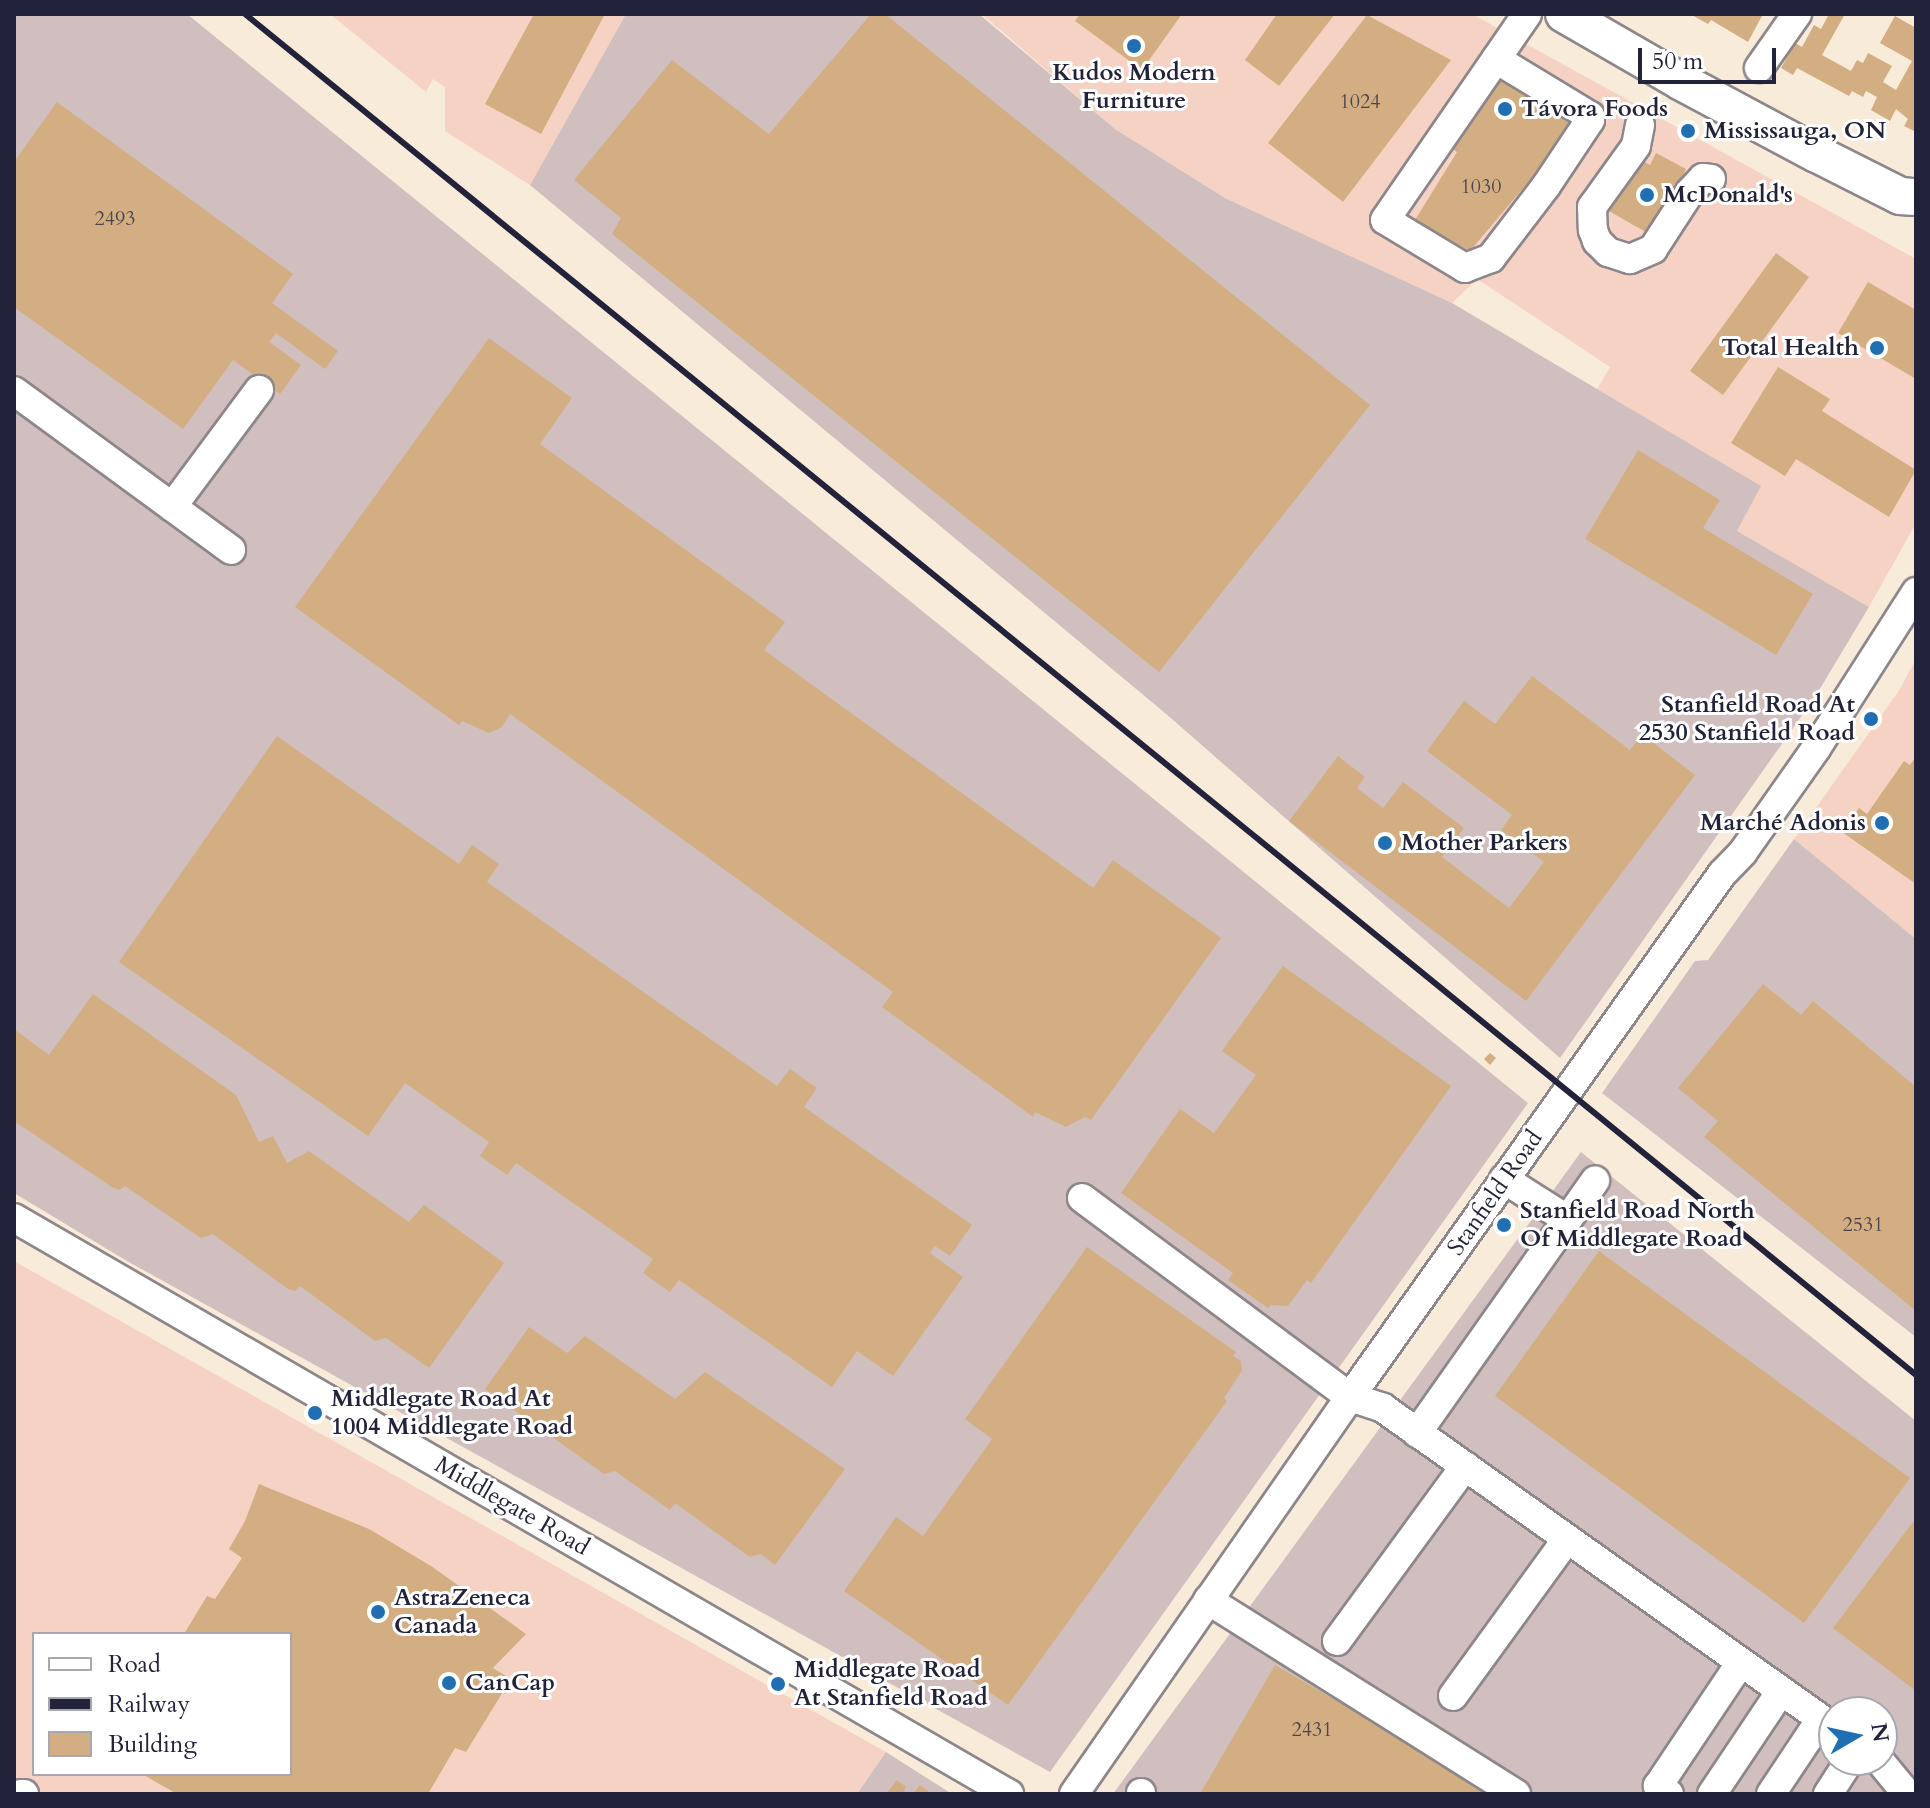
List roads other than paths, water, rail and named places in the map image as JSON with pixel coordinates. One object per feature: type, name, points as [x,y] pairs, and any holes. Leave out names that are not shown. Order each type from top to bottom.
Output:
[{"type":"main road","points":[[1564,14],[1680,81],[1911,206]]},
{"type":"street","points":[[1496,59],[1590,116],[1590,120],[1546,186],[1491,258],[1465,268],[1385,220],[1527,14]]},
{"type":"street","points":[[1759,68],[1797,14]]},
{"type":"street","points":[[1640,125],[1636,146],[1592,207],[1590,216],[1597,241],[1608,252],[1630,259],[1653,249],[1690,192],[1703,178],[1711,179]]},
{"type":"street","points":[[172,507],[259,390]]},
{"type":"street","points":[[14,391],[231,550]]},
{"type":"street","name":"Stanfield Road","points":[[1074,1794],[1504,1179],[1722,874],[1743,852],[1801,771],[1916,592]]},
{"type":"street","points":[[1504,1179],[1565,1218]]},
{"type":"street","points":[[1417,1433],[1565,1218],[1595,1181]]},
{"type":"street","points":[[1082,1198],[1350,1397],[1383,1408],[1818,1717]]},
{"type":"street","name":"Middlegate Road","points":[[14,1218],[1009,1794]]},
{"type":"street","points":[[1337,1641],[1465,1466]]},
{"type":"street","points":[[1453,1696],[1567,1539]]},
{"type":"street","points":[[1208,1600],[1516,1794]]},
{"type":"street","points":[[1669,1794],[1658,1786],[1741,1662]]},
{"type":"street","points":[[1712,1794],[1781,1691]]},
{"type":"street","points":[[1771,1794],[1818,1734]]},
{"type":"street","points":[[1828,1794],[1840,1776]]},
{"type":"street","points":[[1892,1776],[1907,1794]]},
{"type":"railway","points":[[245,14],[1916,1375]]},
{"type":"place","name":"Kudos Modern Furniture","points":[[1134,46]]},
{"type":"place","name":"Távora Foods","points":[[1505,109]]},
{"type":"place","name":"Mississauga, ON","points":[[1688,131]]},
{"type":"place","name":"McDonald's","points":[[1647,195]]},
{"type":"place","name":"Total Health","points":[[1877,348]]},
{"type":"place","name":"Stanfield Road At 2530 Stanfield Road","points":[[1871,719]]},
{"type":"place","name":"Marché Adonis","points":[[1882,823]]},
{"type":"place","name":"Mother Parkers","points":[[1385,843]]},
{"type":"place","name":"Stanfield Road North Of Middlegate Road","points":[[1504,1225]]},
{"type":"place","name":"Middlegate Road At 1004 Middlegate Road","points":[[315,1413]]},
{"type":"place","name":"AstraZeneca Canada","points":[[378,1612]]},
{"type":"place","name":"CanCap","points":[[449,1683]]},
{"type":"place","name":"Middlegate Road At Stanfield Road","points":[[778,1684]]}]
